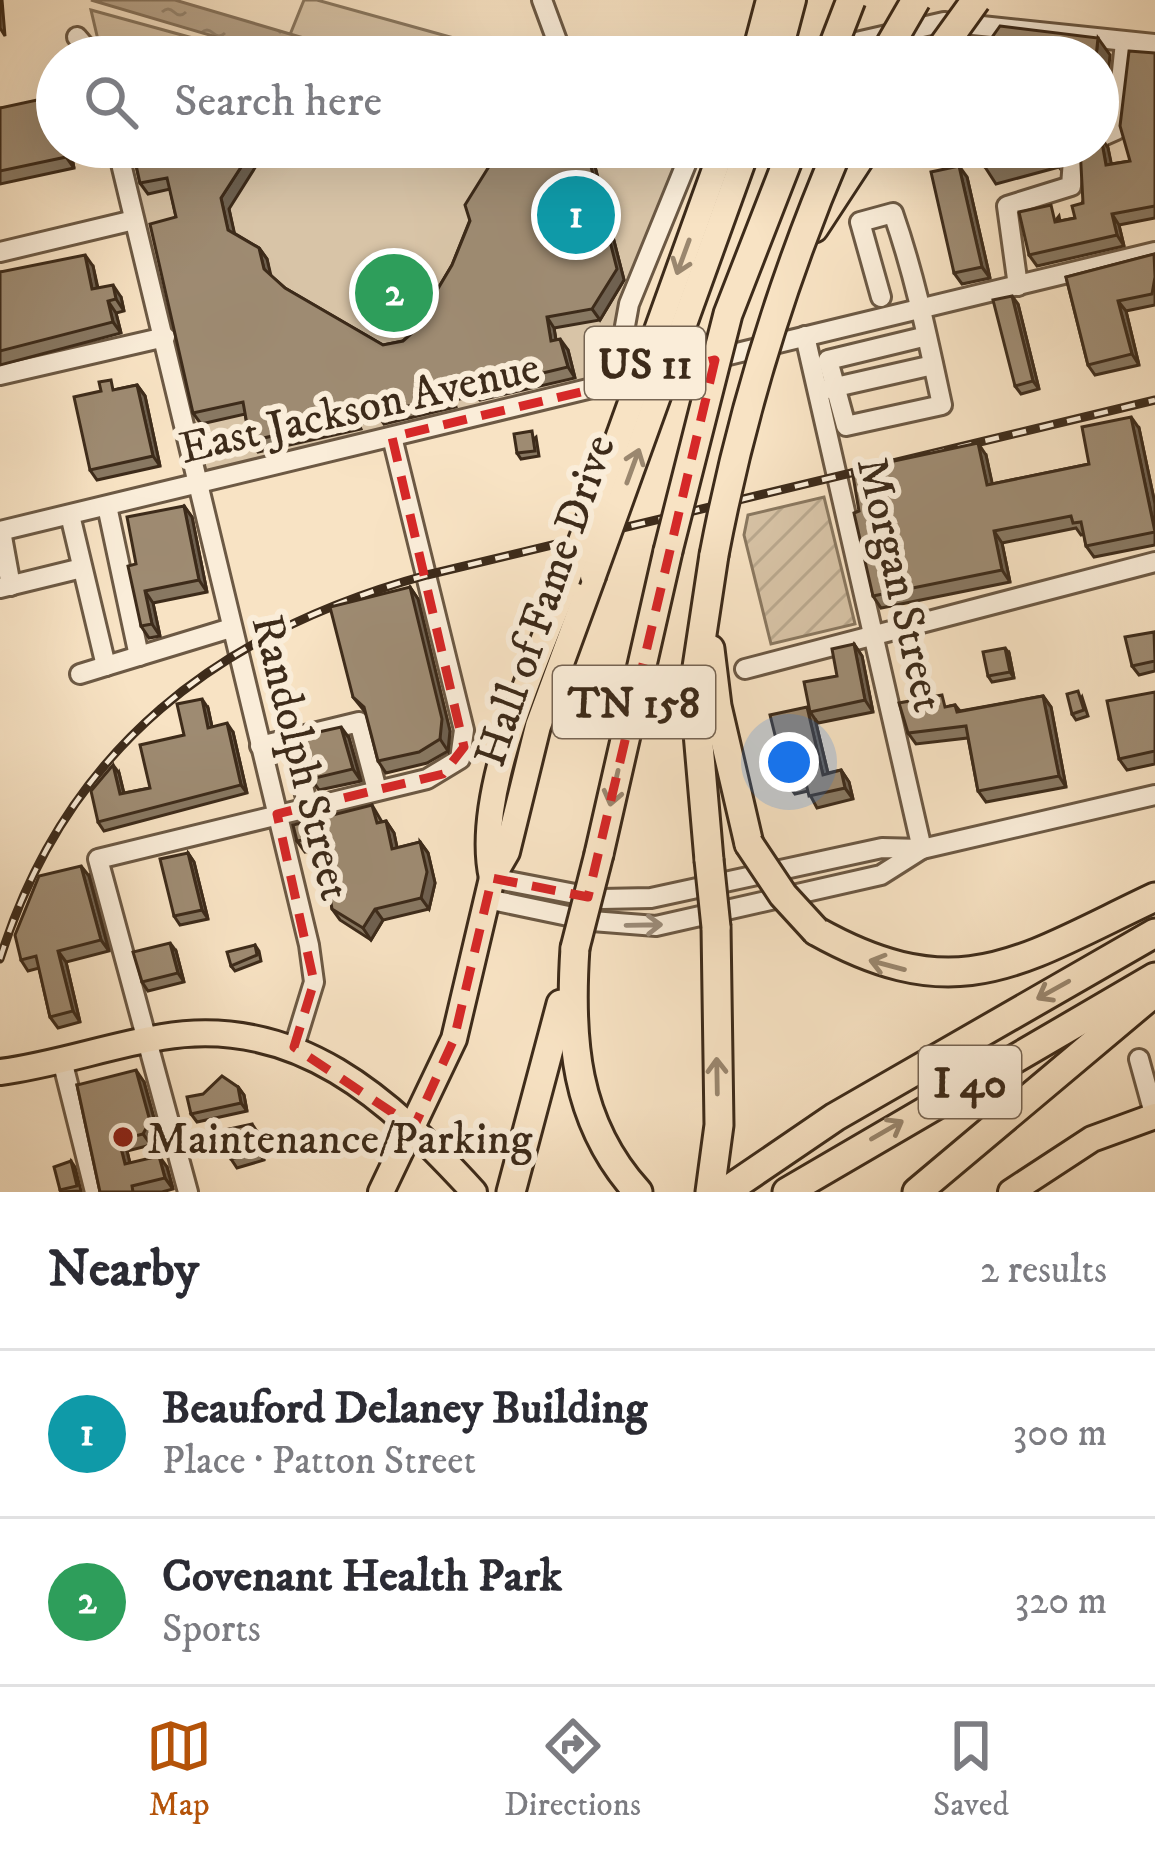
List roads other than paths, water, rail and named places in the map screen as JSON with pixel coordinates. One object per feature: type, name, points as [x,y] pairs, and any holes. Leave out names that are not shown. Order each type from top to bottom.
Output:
[{"type":"highway","points":[[837,36],[851,0]]},
{"type":"highway","points":[[896,36],[916,0]]},
{"type":"highway","points":[[949,36],[976,0]]},
{"type":"highway","name":"TN 158","points":[[575,947],[728,314],[785,168]]},
{"type":"highway","name":"TN 158","points":[[708,608],[714,554],[746,401],[831,168]]},
{"type":"highway","points":[[796,257],[853,168]]},
{"type":"highway","points":[[708,608],[716,706],[749,844],[783,895],[816,931],[869,961],[917,973],[978,973],[1011,965],[1155,897]]},
{"type":"highway","points":[[708,608],[694,687],[716,927],[719,1125],[710,1192]]},
{"type":"highway","name":"I 40","points":[[725,1192],[792,1143],[1155,933]]},
{"type":"highway","points":[[511,1192],[575,947]]},
{"type":"highway","points":[[575,947],[570,1028],[579,1083],[611,1162],[638,1192]]},
{"type":"highway","name":"I 40","points":[[788,1192],[1155,977]]},
{"type":"highway","points":[[917,1192],[1155,992]]},
{"type":"main road","points":[[760,36],[769,0]]},
{"type":"main road","points":[[784,36],[793,0]]},
{"type":"main road","name":"Hall of Fame Drive","points":[[490,888],[485,845],[497,789],[715,168]]},
{"type":"main road","name":"Hall of Fame Drive","points":[[380,1192],[454,1039],[490,888],[507,852],[538,726],[740,168]]},
{"type":"main road","points":[[8,1071],[143,1041],[229,1032],[294,1047],[330,1063],[414,1127],[474,1192]]},
{"type":"main road","points":[[1010,1192],[1092,1139],[1155,1116]]},
{"type":"street","points":[[542,0],[555,36]]},
{"type":"street","points":[[883,36],[944,22],[977,21],[1078,36]]},
{"type":"street","points":[[1119,42],[1155,44]]},
{"type":"street","points":[[1119,101],[1125,43]]},
{"type":"street","name":"Randolph Street","points":[[122,168],[314,982],[294,1047]]},
{"type":"street","points":[[632,382],[625,326],[629,304],[684,168]]},
{"type":"street","points":[[1018,286],[1006,206],[1071,186],[1072,168]]},
{"type":"street","points":[[881,297],[860,222],[893,213],[921,309],[927,336],[933,365],[942,405],[846,427],[826,389],[828,360],[927,336]]},
{"type":"street","points":[[0,251],[134,220]]},
{"type":"street","name":"East Jackson Avenue","points":[[0,531],[1155,252]]},
{"type":"street","name":"Morgan Street","points":[[805,336],[826,389],[873,632],[922,849]]},
{"type":"street","points":[[0,376],[165,337]]},
{"type":"street","points":[[826,389],[933,365]]},
{"type":"street","points":[[188,1192],[159,1072],[143,1041],[98,859],[442,774],[460,759],[464,730],[392,437]]},
{"type":"street","points":[[107,506],[139,656]]},
{"type":"street","points":[[70,515],[106,666]]},
{"type":"street","points":[[0,531],[6,587],[82,568]]},
{"type":"street","points":[[745,669],[1155,562]]},
{"type":"street","points":[[80,674],[231,628]]},
{"type":"street","points":[[260,746],[359,722],[377,790]]},
{"type":"street","points":[[292,739],[308,807]]},
{"type":"street","points":[[490,888],[601,899],[651,898],[882,848],[922,849],[1155,795]]},
{"type":"street","points":[[490,888],[592,921],[656,926],[881,875],[922,849]]},
{"type":"street","points":[[1138,1059],[1155,1116]]},
{"type":"street","points":[[62,1060],[95,1192]]},
{"type":"water","points":[[91,0],[175,0],[297,36],[213,36]]},
{"type":"railway","points":[[0,959],[29,884],[65,818],[110,760],[161,709],[218,665],[282,629],[352,599],[427,575],[1155,400]]},
{"type":"place","name":"Beauford Delaney Building","points":[[576,215]]},
{"type":"place","name":"Covenant Health Park","points":[[394,293]]},
{"type":"place","name":"Maintenance/Parking","points":[[123,1137]]}]
